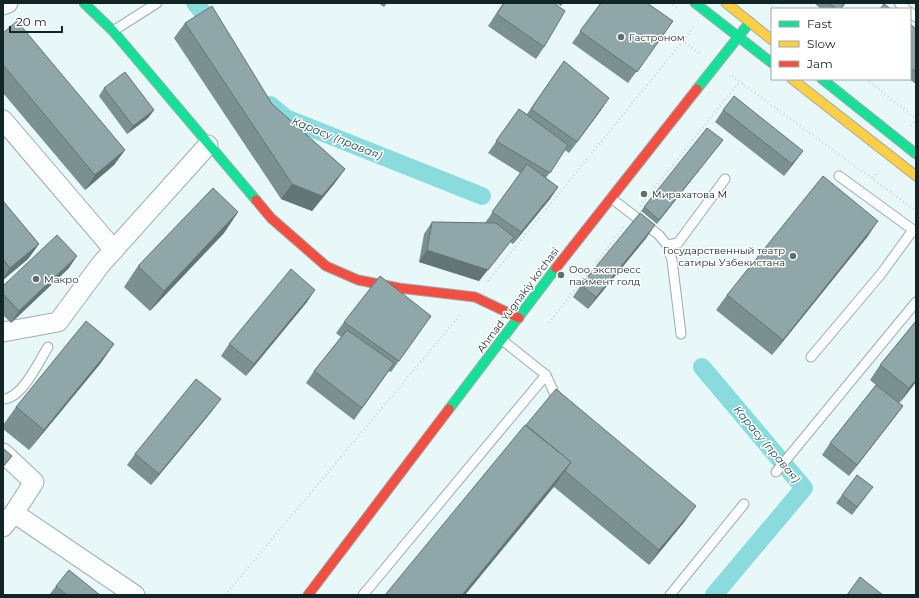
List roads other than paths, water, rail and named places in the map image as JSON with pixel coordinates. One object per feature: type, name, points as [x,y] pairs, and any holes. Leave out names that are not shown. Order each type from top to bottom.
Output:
[{"type":"street","points":[[3,5],[8,3]]},
{"type":"street","points":[[84,3],[113,31],[208,146],[271,218],[326,266],[358,280],[399,288],[475,297],[519,318]]},
{"type":"street","points":[[695,3],[771,62]]},
{"type":"street","points":[[726,3],[771,39]]},
{"type":"street","name":"Ahmad Yugnakiy ko'chasi","points":[[308,595],[611,198],[750,22]]},
{"type":"street","points":[[793,80],[912,174],[916,163]]},
{"type":"street","points":[[823,80],[916,154]]},
{"type":"street","points":[[3,120],[114,250]]},
{"type":"street","points":[[3,332],[58,322],[101,264],[208,146]]},
{"type":"street","points":[[3,453],[34,482],[9,520],[134,595]]},
{"type":"lane","points":[[113,31],[153,6]]},
{"type":"lane","points":[[811,357],[881,274],[914,231],[839,176]]},
{"type":"lane","points":[[667,245],[678,242],[725,179]]},
{"type":"lane","points":[[611,198],[632,216],[659,235],[667,245],[672,260],[681,334]]},
{"type":"lane","points":[[776,472],[916,302]]},
{"type":"lane","points":[[502,340],[546,375],[556,397],[568,407]]},
{"type":"lane","points":[[3,399],[8,399],[19,392],[27,382],[48,347]]},
{"type":"lane","points":[[363,595],[546,375]]},
{"type":"lane","points":[[670,595],[744,504]]},
{"type":"waterway","name":"Карасу (правая)","points":[[195,3],[201,10],[214,33]]},
{"type":"waterway","name":"Карасу (правая)","points":[[270,105],[286,118],[482,196]]},
{"type":"waterway","name":"Карасу (правая)","points":[[702,367],[804,488],[714,595]]},
{"type":"place","name":"Гастроном","points":[[621,37]]},
{"type":"place","name":"Мирахатова М","points":[[644,194]]},
{"type":"place","name":"Государственный театр сатиры Узбекистана","points":[[793,256]]},
{"type":"place","name":"Ооо экспресс паймент голд","points":[[561,275]]},
{"type":"place","name":"Макро","points":[[36,279]]}]
